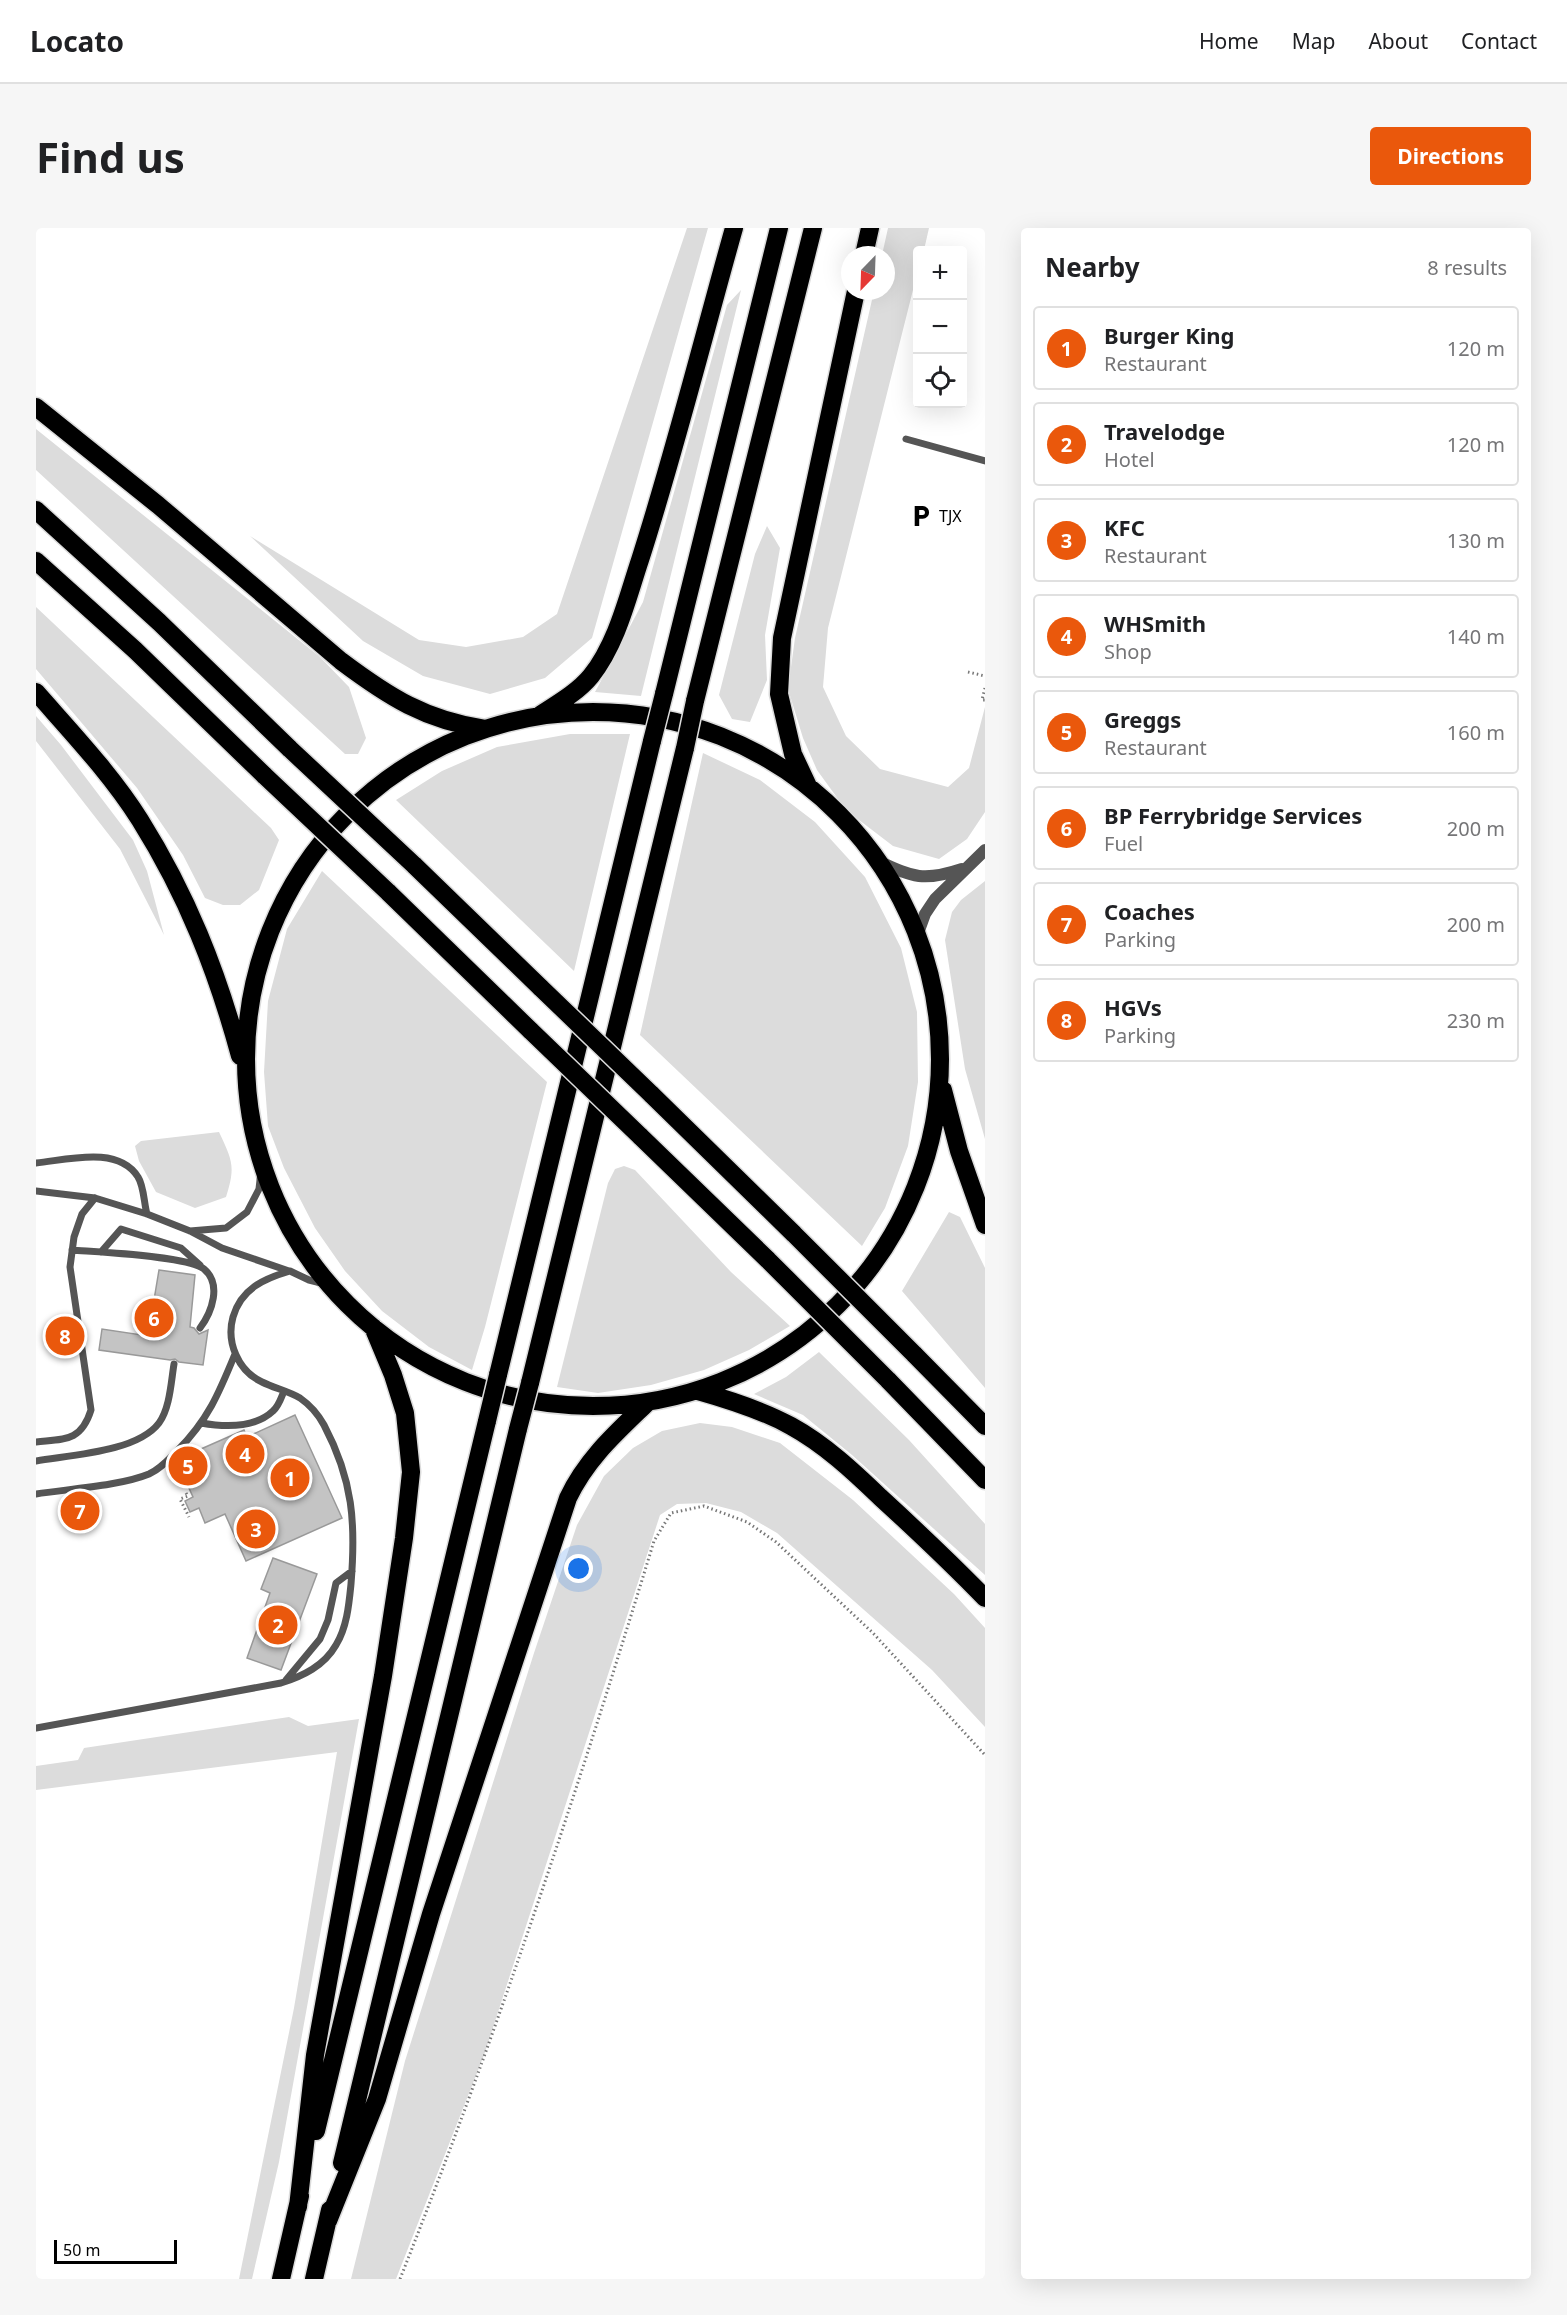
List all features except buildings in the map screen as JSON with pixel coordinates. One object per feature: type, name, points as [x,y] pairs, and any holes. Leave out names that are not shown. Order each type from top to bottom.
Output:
[{"type":"highway","points":[[536,717],[563,700],[590,677],[608,650],[618,628],[651,525],[734,228]]},
{"type":"highway","points":[[281,2279],[663,694],[779,228]]},
{"type":"highway","points":[[314,2279],[695,701],[813,228]]},
{"type":"highway","points":[[866,246],[870,228]]},
{"type":"highway","points":[[808,786],[793,754],[779,694],[782,638],[854,300]]},
{"type":"highway","points":[[36,407],[158,505],[369,682],[404,704],[439,718],[486,729]]},
{"type":"highway","points":[[36,510],[159,622],[542,988],[794,1234],[985,1426]]},
{"type":"highway","points":[[36,561],[135,650],[531,1030],[768,1260],[985,1480]]},
{"type":"highway","points":[[36,692],[89,754],[139,819],[180,889],[206,946],[220,986],[246,1078]]},
{"type":"highway","points":[[603,713],[670,721],[733,742],[763,757],[808,786],[844,820],[878,861],[906,908],[917,936],[934,993],[940,1036],[940,1079],[932,1138],[921,1176],[901,1221],[873,1266],[841,1303],[792,1344],[743,1373],[698,1390],[648,1402],[607,1406],[565,1405],[523,1399],[492,1391],[443,1372],[406,1352],[373,1327],[329,1284],[304,1251],[287,1223],[262,1162],[249,1107],[246,1078],[251,997],[261,958],[275,920],[293,884],[316,850],[342,819],[372,792],[404,768],[439,748],[486,729],[536,717],[603,713]]},
{"type":"highway","points":[[940,1079],[959,1151],[985,1225]]},
{"type":"highway","points":[[298,2207],[315,2055],[383,1676],[404,1538],[411,1472],[405,1413],[393,1375],[373,1327]]},
{"type":"highway","points":[[698,1390],[756,1408],[793,1426],[819,1444],[911,1525],[985,1598]]},
{"type":"highway","points":[[328,2221],[377,2099],[431,1914],[568,1498],[577,1479],[591,1459],[648,1402]]},
{"type":"street","points":[[917,936],[925,914],[935,899],[985,850]]},
{"type":"street","points":[[878,861],[911,876],[941,876],[968,867]]},
{"type":"lane","points":[[906,440],[985,461]]},
{"type":"lane","points":[[36,1163],[98,1156],[122,1163],[138,1178],[147,1214]]},
{"type":"lane","points":[[190,1231],[226,1228],[247,1212],[259,1189],[262,1162]]},
{"type":"lane","points":[[36,1191],[95,1198],[147,1214],[190,1231],[222,1248],[290,1271],[309,1280],[329,1284]]},
{"type":"lane","points":[[36,1442],[71,1438],[87,1423],[91,1410],[70,1267],[74,1237],[82,1214],[95,1198]]},
{"type":"lane","points":[[101,1252],[121,1229],[182,1248],[211,1275],[214,1289],[213,1305],[201,1328]]},
{"type":"lane","points":[[72,1250],[186,1262],[202,1267]]},
{"type":"lane","points":[[36,1728],[285,1682],[299,1678],[312,1670],[326,1659],[336,1645],[344,1628],[352,1571],[354,1524],[351,1499],[344,1474],[323,1424],[313,1408],[299,1398],[250,1375],[235,1354],[231,1339],[231,1324],[235,1309],[243,1296],[254,1285],[290,1271]]},
{"type":"lane","points":[[36,1494],[132,1480],[163,1465],[193,1435],[213,1407],[235,1354]]},
{"type":"lane","points":[[36,1461],[129,1444],[145,1437],[160,1422],[166,1406],[174,1364]]},
{"type":"lane","points":[[201,1424],[227,1428],[255,1421],[274,1410],[284,1391]]},
{"type":"lane","points":[[285,1682],[320,1639],[328,1620],[336,1583],[352,1571]]},
{"type":"path","points":[[968,672],[985,676]]},
{"type":"path","points":[[983,700],[985,688]]},
{"type":"path","points":[[186,1493],[188,1496],[180,1499],[189,1517]]},
{"type":"path","points":[[400,2279],[446,2164],[562,1831],[654,1541],[671,1513],[704,1506],[747,1522],[776,1542],[873,1634],[985,1755]]},
{"type":"shaded area","points":[[687,228],[708,228],[592,638],[545,678],[490,694],[423,676],[363,641],[250,536],[419,640],[466,647],[523,637],[557,614]]},
{"type":"shaded area","points":[[888,228],[929,228],[925,246],[913,246],[913,290],[828,628],[823,687],[846,736],[880,769],[948,787],[969,768],[985,707],[985,812],[967,839],[939,859],[893,846],[846,810],[817,770],[803,738],[788,689],[795,638],[872,300],[895,300],[895,246],[884,246]]},
{"type":"shaded area","points":[[741,290],[641,696],[595,692],[643,602],[727,305]]},
{"type":"shaded area","points":[[36,429],[320,657],[349,687],[366,738],[358,754],[345,754],[36,470]]},
{"type":"shaded area","points":[[767,526],[780,548],[765,635],[767,680],[750,722],[732,719],[719,695],[755,554]]},
{"type":"shaded area","points":[[36,607],[271,828],[279,840],[259,890],[240,905],[223,905],[205,898],[183,855],[137,788],[36,669]]},
{"type":"shaded area","points":[[36,716],[61,745],[133,840],[147,871],[164,935],[120,849],[36,741]]},
{"type":"shaded area","points":[[570,734],[630,734],[574,971],[396,800],[442,771],[497,747]]},
{"type":"shaded area","points":[[703,753],[760,780],[815,822],[865,877],[901,948],[917,1012],[918,1082],[908,1146],[885,1208],[862,1246],[640,1035]]},
{"type":"shaded area","points":[[322,871],[547,1082],[472,1370],[429,1347],[382,1311],[345,1271],[315,1228],[284,1168],[268,1126],[264,1072],[268,1001],[287,929]]},
{"type":"shaded area","points":[[985,881],[985,1139],[965,1069],[945,940],[952,912],[961,900]]},
{"type":"shaded area","points":[[219,1132],[232,1170],[226,1197],[195,1208],[156,1192],[139,1161],[135,1146],[141,1141]]},
{"type":"shaded area","points":[[624,1166],[635,1170],[731,1272],[790,1326],[749,1350],[704,1370],[651,1385],[598,1393],[557,1387],[608,1183],[615,1169]]},
{"type":"shaded area","points":[[949,1212],[960,1217],[985,1268],[985,1388],[902,1291]]},
{"type":"shaded area","points":[[819,1352],[909,1440],[985,1524],[985,1575],[852,1455],[803,1415],[754,1394],[786,1377]]},
{"type":"shaded area","points":[[700,1423],[732,1427],[780,1443],[853,1500],[954,1594],[985,1628],[985,1727],[932,1670],[777,1533],[741,1512],[706,1503],[677,1504],[660,1515],[484,2055],[396,2279],[351,2279],[405,2061],[534,1653],[577,1525],[604,1476],[633,1448],[662,1431]]},
{"type":"shaded area","points":[[289,1717],[308,1726],[359,1719],[279,2162],[252,2279],[239,2279],[294,2008],[337,1752],[36,1790],[36,1766],[78,1760],[84,1748]]},
{"type":"place","name":"TJX","points":[[921,516]]},
{"type":"place","name":"BP Ferrybridge Services","points":[[154,1318]]},
{"type":"place","name":"HGVs","points":[[65,1336]]},
{"type":"place","name":"WHSmith","points":[[245,1454]]},
{"type":"place","name":"Greggs","points":[[188,1466]]},
{"type":"place","name":"Burger King","points":[[290,1478]]},
{"type":"place","name":"Coaches","points":[[80,1511]]},
{"type":"place","name":"KFC","points":[[256,1529]]},
{"type":"place","name":"Travelodge","points":[[278,1625]]}]
